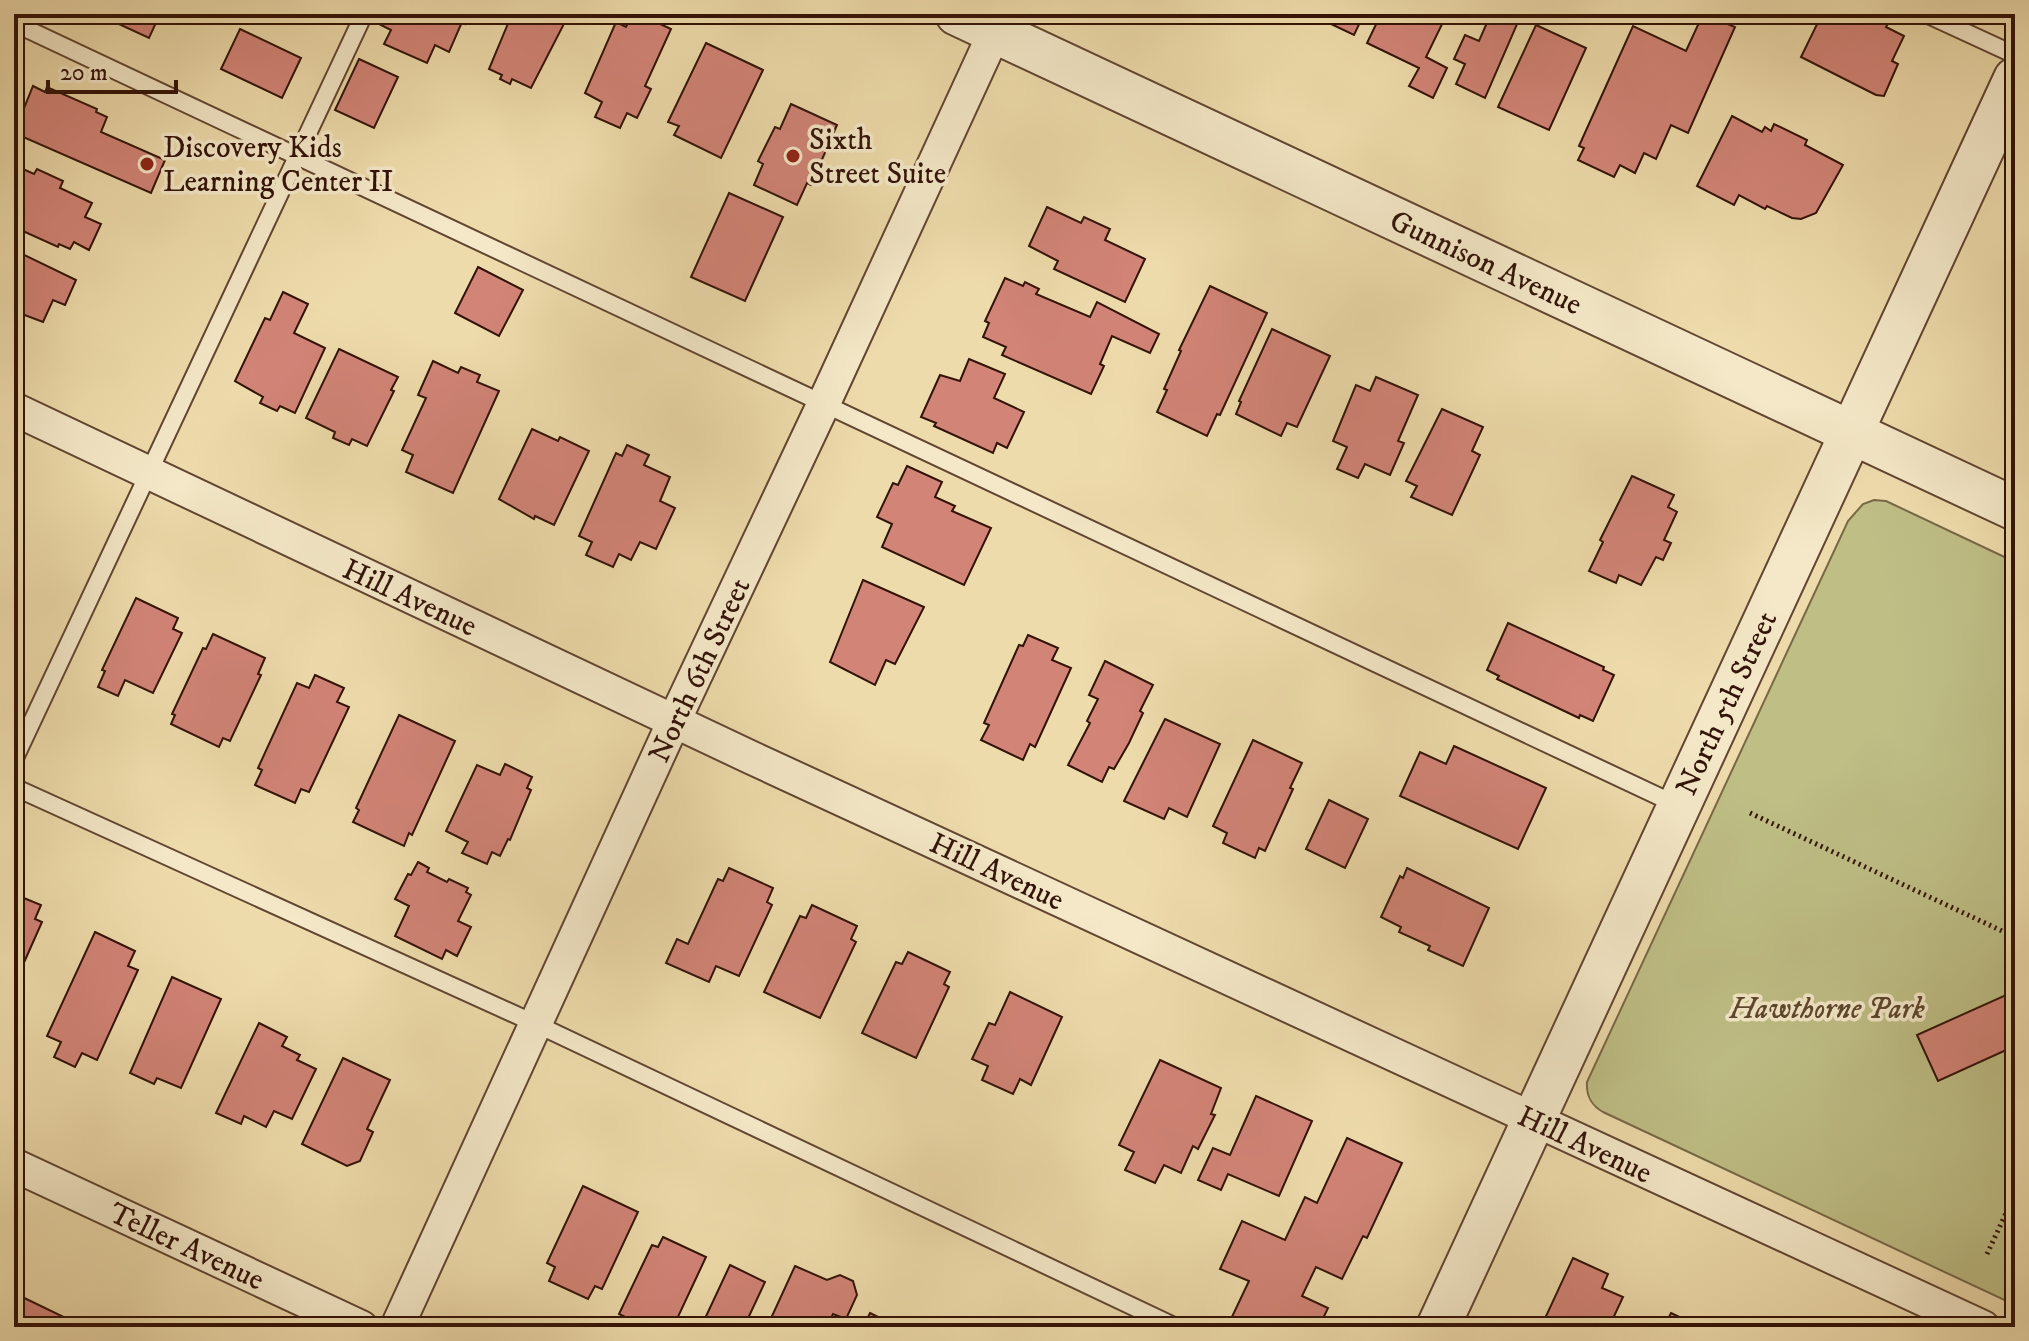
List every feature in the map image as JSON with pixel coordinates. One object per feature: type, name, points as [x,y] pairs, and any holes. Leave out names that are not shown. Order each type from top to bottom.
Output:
[{"type":"street","name":"Gunnison Avenue","points":[[957,14],[998,23],[2015,509]]},
{"type":"street","name":"North 6th Street","points":[[397,1327],[998,23]]},
{"type":"street","name":"North 5th Street","points":[[1438,1327],[2015,79]]},
{"type":"street","name":"Hill Avenue","points":[[14,409],[674,721],[1983,1327]]},
{"type":"street","name":"Teller Avenue","points":[[14,1165],[361,1327]]},
{"type":"lane","points":[[14,760],[364,14]]},
{"type":"lane","points":[[1926,14],[2015,55]]},
{"type":"lane","points":[[14,23],[1678,806]]},
{"type":"lane","points":[[14,787],[536,1024],[1176,1327]]},
{"type":"path","points":[[1750,813],[2015,937]]},
{"type":"path","points":[[1987,1254],[2015,1194]]},
{"type":"green space","name":"Hawthorne Park","points":[[1874,500],[1886,501],[2015,562],[2015,1305],[1603,1112],[1592,1103],[1587,1092],[1587,1082],[1848,521],[1863,504]]},
{"type":"building","points":[[111,14],[160,14],[149,38],[108,19]]},
{"type":"building","points":[[376,14],[469,14],[465,24],[462,22],[449,52],[435,45],[427,63],[384,44],[391,30],[373,21]]},
{"type":"building","points":[[512,14],[569,14],[531,88],[512,79],[510,84],[500,79],[502,75],[489,69]]},
{"type":"building","points":[[632,14],[639,14],[671,29],[645,86],[651,89],[637,118],[627,113],[620,128],[595,117],[602,102],[585,93],[616,22],[626,27]]},
{"type":"building","points":[[1310,14],[1364,14],[1354,35]]},
{"type":"building","points":[[1381,14],[1447,14],[1426,57],[1447,68],[1433,98],[1409,86],[1419,68],[1367,43]]},
{"type":"building","points":[[1494,14],[1521,15],[1485,98],[1456,84],[1465,64],[1454,59],[1465,35],[1479,41],[1489,18],[1492,19]]},
{"type":"building","points":[[1703,14],[1735,27],[1688,133],[1671,125],[1656,159],[1644,153],[1635,173],[1620,165],[1614,177],[1578,160],[1584,148],[1579,146],[1633,26],[1686,51]]},
{"type":"building","points":[[1822,14],[1871,14],[1889,22],[1886,27],[1904,36],[1892,61],[1898,64],[1884,96],[1876,95],[1801,57]]},
{"type":"building","points":[[1536,25],[1586,48],[1549,130],[1498,107]]},
{"type":"building","points":[[240,29],[301,58],[282,98],[221,69]]},
{"type":"building","points":[[706,43],[763,70],[721,158],[674,135],[679,126],[668,122]]},
{"type":"building","points":[[359,59],[398,77],[374,128],[335,110]]},
{"type":"building","points":[[33,86],[45,92],[47,87],[97,109],[96,112],[107,117],[101,132],[165,160],[151,193],[14,133]]},
{"type":"building","name":"Sixth Street Suite","points":[[791,104],[837,125],[811,185],[807,183],[797,205],[754,185],[763,164],[758,161],[775,127],[780,129]]},
{"type":"building","points":[[1732,116],[1762,132],[1765,127],[1771,131],[1774,124],[1807,140],[1805,145],[1843,165],[1816,213],[1801,219],[1792,218],[1767,206],[1765,209],[1739,195],[1734,205],[1697,186]]},
{"type":"building","points":[[14,165],[34,174],[37,169],[63,181],[60,188],[92,203],[85,217],[101,224],[89,250],[74,242],[70,249],[59,244],[58,247],[14,227]]},
{"type":"building","points":[[729,193],[783,217],[745,301],[691,277]]},
{"type":"building","points":[[1047,207],[1081,223],[1084,217],[1110,229],[1105,240],[1145,259],[1125,302],[1054,269],[1058,261],[1029,246]]},
{"type":"building","points":[[14,250],[76,280],[65,305],[53,300],[43,322],[14,311]]},
{"type":"building","points":[[478,267],[523,290],[499,336],[455,313]]},
{"type":"building","points":[[1005,278],[1023,286],[1025,282],[1039,289],[1036,294],[1090,317],[1097,302],[1159,334],[1150,353],[1112,336],[1100,364],[1104,366],[1091,394],[1002,355],[1006,347],[983,337],[989,323],[985,321]]},
{"type":"building","points":[[1210,286],[1267,313],[1220,415],[1217,414],[1207,436],[1157,412],[1179,350]]},
{"type":"building","points":[[283,292],[308,304],[294,333],[325,348],[295,413],[280,406],[277,411],[260,403],[263,397],[235,381],[265,318],[270,320]]},
{"type":"building","points":[[1272,329],[1330,356],[1297,427],[1287,423],[1281,436],[1236,414]]},
{"type":"building","points":[[339,349],[398,377],[367,446],[352,439],[349,445],[333,438],[335,432],[306,418]]},
{"type":"building","points":[[969,359],[1005,374],[994,398],[1024,412],[1007,448],[997,443],[993,453],[921,417],[940,375],[960,381]]},
{"type":"building","points":[[433,361],[458,373],[461,367],[480,375],[477,382],[499,391],[453,493],[406,472],[413,455],[402,450],[426,398],[418,395]]},
{"type":"building","points":[[1376,377],[1418,395],[1398,441],[1404,443],[1390,475],[1365,464],[1358,478],[1337,469],[1347,447],[1333,441],[1356,385],[1370,391]]},
{"type":"building","points":[[1442,409],[1483,427],[1472,451],[1480,455],[1452,515],[1411,497],[1417,486],[1406,481]]},
{"type":"building","points":[[532,429],[558,441],[560,437],[589,451],[554,525],[535,516],[534,519],[499,499]]},
{"type":"building","points":[[627,445],[649,455],[644,465],[670,477],[660,501],[675,508],[656,549],[640,542],[631,560],[619,554],[613,567],[586,555],[592,542],[579,536],[616,453],[622,456]]},
{"type":"building","points":[[907,466],[942,482],[935,497],[955,506],[952,511],[991,528],[964,585],[882,547],[892,524],[877,517],[893,483],[898,485]]},
{"type":"building","points":[[1632,476],[1674,495],[1668,507],[1677,512],[1664,540],[1671,543],[1663,560],[1656,557],[1641,585],[1619,575],[1616,583],[1589,571],[1603,542],[1600,540]]},
{"type":"building","points":[[863,580],[924,607],[895,664],[886,660],[875,685],[830,662]]},
{"type":"building","points":[[136,598],[178,618],[173,629],[182,633],[153,693],[125,680],[118,696],[98,687],[105,671],[102,670]]},
{"type":"building","points":[[1508,623],[1604,667],[1603,670],[1614,675],[1593,721],[1580,715],[1579,718],[1497,679],[1499,676],[1487,670]]},
{"type":"building","points":[[213,634],[265,658],[258,674],[261,675],[230,741],[223,738],[219,747],[171,724],[175,715],[172,714],[203,648],[206,649]]},
{"type":"building","points":[[1028,635],[1058,648],[1052,660],[1071,668],[1035,747],[1030,744],[1023,760],[981,740],[989,725],[984,723],[1019,645],[1023,646]]},
{"type":"building","points":[[1105,661],[1153,685],[1129,743],[1114,769],[1109,767],[1102,782],[1068,765],[1090,723],[1087,721],[1098,699],[1089,695]]},
{"type":"building","points":[[315,675],[344,688],[337,702],[349,707],[309,792],[301,789],[295,803],[255,785],[262,770],[258,768],[297,683],[309,688]]},
{"type":"building","points":[[399,715],[455,741],[404,846],[353,822],[359,810],[356,808]]},
{"type":"building","points":[[1165,719],[1220,744],[1187,817],[1169,808],[1164,819],[1124,801]]},
{"type":"building","points":[[1253,740],[1302,763],[1265,851],[1259,848],[1255,858],[1223,843],[1227,833],[1213,826]]},
{"type":"building","points":[[1454,746],[1546,788],[1518,849],[1400,796],[1420,752],[1446,764]]},
{"type":"building","points":[[505,764],[532,777],[527,788],[531,790],[510,840],[500,856],[492,852],[487,864],[462,853],[468,842],[446,831],[477,765],[500,775]]},
{"type":"building","points":[[1329,800],[1368,819],[1345,868],[1306,849]]},
{"type":"building","points":[[418,862],[429,868],[427,872],[468,888],[466,892],[471,895],[458,921],[471,927],[457,956],[446,950],[442,959],[395,936],[409,906],[395,899]]},
{"type":"building","points":[[729,868],[773,888],[767,902],[772,905],[739,976],[716,966],[709,982],[666,963],[677,939],[688,944],[718,879],[723,881]]},
{"type":"building","points":[[1407,868],[1489,908],[1463,966],[1428,950],[1430,946],[1399,932],[1401,927],[1381,917],[1400,876],[1403,878]]},
{"type":"building","points":[[14,894],[41,905],[35,919],[42,922],[14,985]]},
{"type":"building","points":[[812,905],[857,926],[851,939],[856,942],[820,1018],[764,992],[800,916],[806,918]]},
{"type":"building","points":[[95,932],[135,951],[128,966],[138,970],[97,1060],[82,1053],[75,1067],[54,1057],[61,1042],[47,1036]]},
{"type":"building","points":[[908,952],[950,972],[944,984],[949,987],[916,1058],[862,1033],[896,962],[902,964]]},
{"type":"building","points":[[172,977],[221,999],[181,1088],[157,1078],[154,1084],[130,1073]]},
{"type":"building","points":[[2015,991],[2015,1046],[1938,1081],[1917,1035]]},
{"type":"building","points":[[1010,992],[1062,1017],[1031,1085],[1020,1079],[1013,1094],[982,1080],[988,1066],[972,1059],[989,1023],[995,1025]]},
{"type":"building","points":[[259,1023],[287,1037],[282,1046],[300,1055],[297,1060],[316,1069],[292,1119],[274,1111],[266,1127],[244,1116],[241,1124],[216,1113]]},
{"type":"building","points":[[343,1058],[390,1080],[367,1129],[373,1132],[360,1161],[347,1166],[302,1144]]},
{"type":"building","points":[[1160,1060],[1221,1088],[1211,1114],[1215,1115],[1198,1149],[1193,1146],[1181,1173],[1164,1165],[1155,1183],[1125,1170],[1134,1152],[1119,1145]]},
{"type":"building","points":[[1256,1096],[1312,1121],[1279,1196],[1228,1174],[1221,1190],[1198,1180],[1213,1148],[1230,1155]]},
{"type":"building","points":[[1347,1138],[1402,1163],[1367,1238],[1363,1236],[1342,1279],[1316,1267],[1302,1296],[1328,1308],[1319,1327],[1242,1327],[1230,1321],[1249,1281],[1220,1269],[1242,1221],[1285,1240],[1305,1197],[1317,1203]]},
{"type":"building","points":[[583,1186],[638,1212],[602,1289],[595,1286],[588,1299],[549,1281],[555,1267],[547,1263]]},
{"type":"building","points":[[663,1237],[706,1257],[676,1327],[645,1327],[619,1314],[652,1245],[658,1247]]},
{"type":"building","points":[[1573,1258],[1608,1274],[1602,1288],[1623,1297],[1609,1327],[1541,1327]]},
{"type":"building","points":[[730,1265],[765,1282],[744,1327],[701,1327]]},
{"type":"building","points":[[795,1266],[827,1280],[840,1275],[853,1281],[857,1295],[846,1319],[833,1314],[827,1327],[767,1327]]},
{"type":"building","points":[[14,1293],[74,1322],[72,1327],[14,1327]]},
{"type":"building","points":[[870,1313],[898,1327],[863,1327]]},
{"type":"building","points":[[1671,1313],[1700,1327],[1664,1327]]},
{"type":"place","name":"Sixth Street Suite","points":[[793,156]]},
{"type":"place","name":"Discovery Kids Learning Center II","points":[[147,164]]}]
